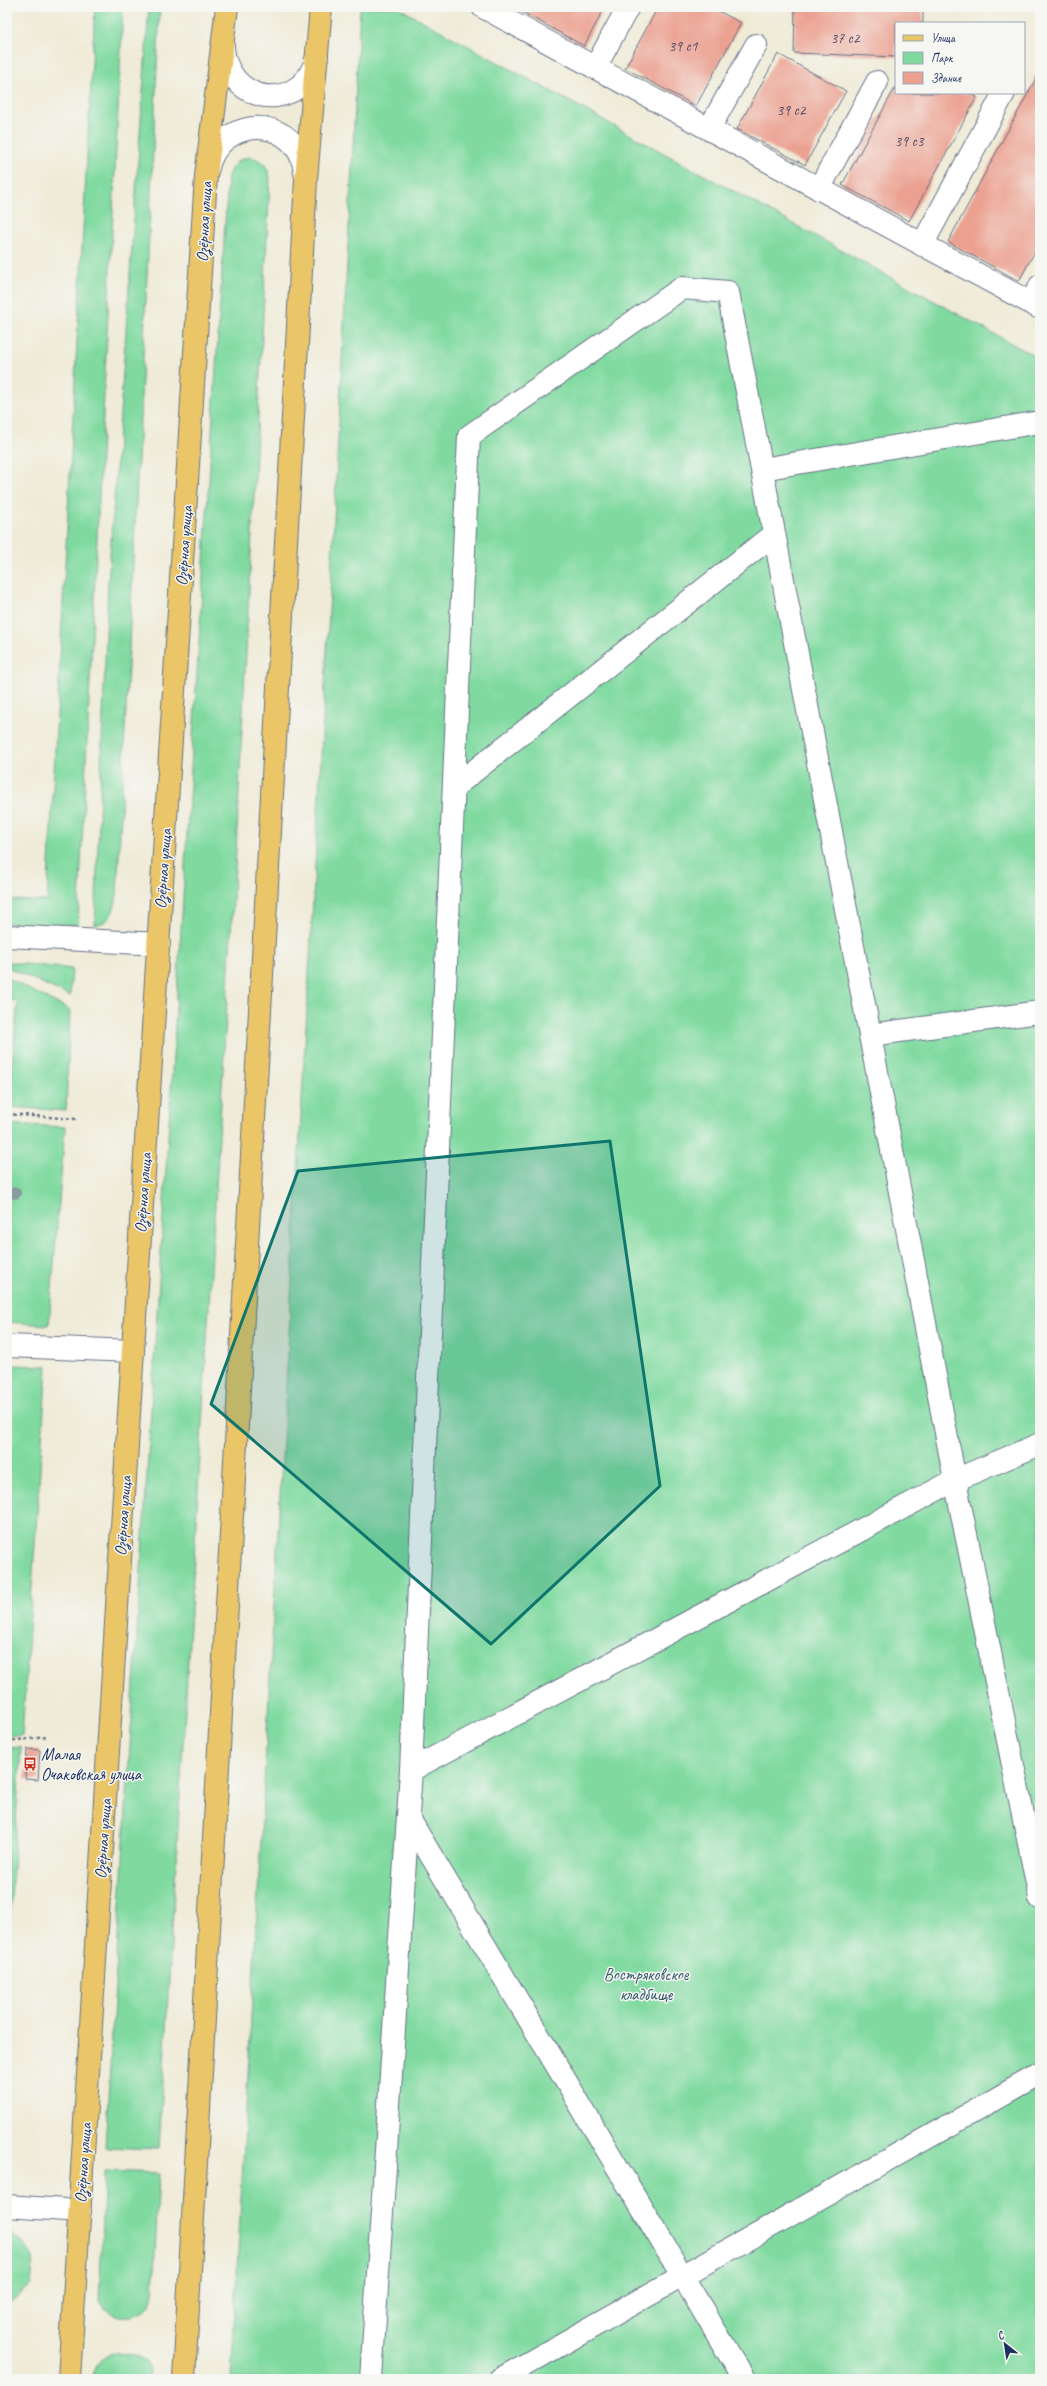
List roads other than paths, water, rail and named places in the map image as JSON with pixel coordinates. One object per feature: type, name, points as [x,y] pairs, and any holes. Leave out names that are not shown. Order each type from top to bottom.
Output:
[{"type":"main road","name":"Озёрная улица","points":[[69,2379],[206,176],[227,7]]},
{"type":"main road","points":[[184,2379],[306,179],[321,7]]},
{"type":"street","points":[[484,7],[922,245],[1037,299]]},
{"type":"street","points":[[596,68],[628,7]]},
{"type":"street","points":[[223,42],[224,58],[230,74],[241,86],[256,94],[272,96],[289,93],[303,84],[313,70],[318,55]]},
{"type":"street","points":[[709,129],[756,45]]},
{"type":"street","points":[[819,189],[878,82]]},
{"type":"street","points":[[922,245],[1003,94]]},
{"type":"street","points":[[206,176],[210,159],[219,144],[232,133],[249,128],[266,128],[282,135],[291,142],[304,162],[306,179]]},
{"type":"street","points":[[371,2379],[411,1770],[469,436],[682,288],[728,292],[955,1480],[1040,1898]]},
{"type":"street","points":[[762,470],[1040,422]]},
{"type":"street","points":[[454,787],[774,534]]},
{"type":"street","points":[[7,936],[158,944]]},
{"type":"street","points":[[870,1035],[1040,1012]]},
{"type":"street","points":[[7,1346],[133,1351]]},
{"type":"street","points":[[411,1770],[955,1480],[1040,1444]]},
{"type":"street","points":[[408,1816],[744,2379]]},
{"type":"street","points":[[500,2379],[1040,2074]]},
{"type":"street","points":[[7,2206],[80,2211]]},
{"type":"place","name":"Малая Очаковская улица","points":[[30,1764]]},
{"type":"park label","name":"Востряковское кладбище","points":[[646,1984]]}]
